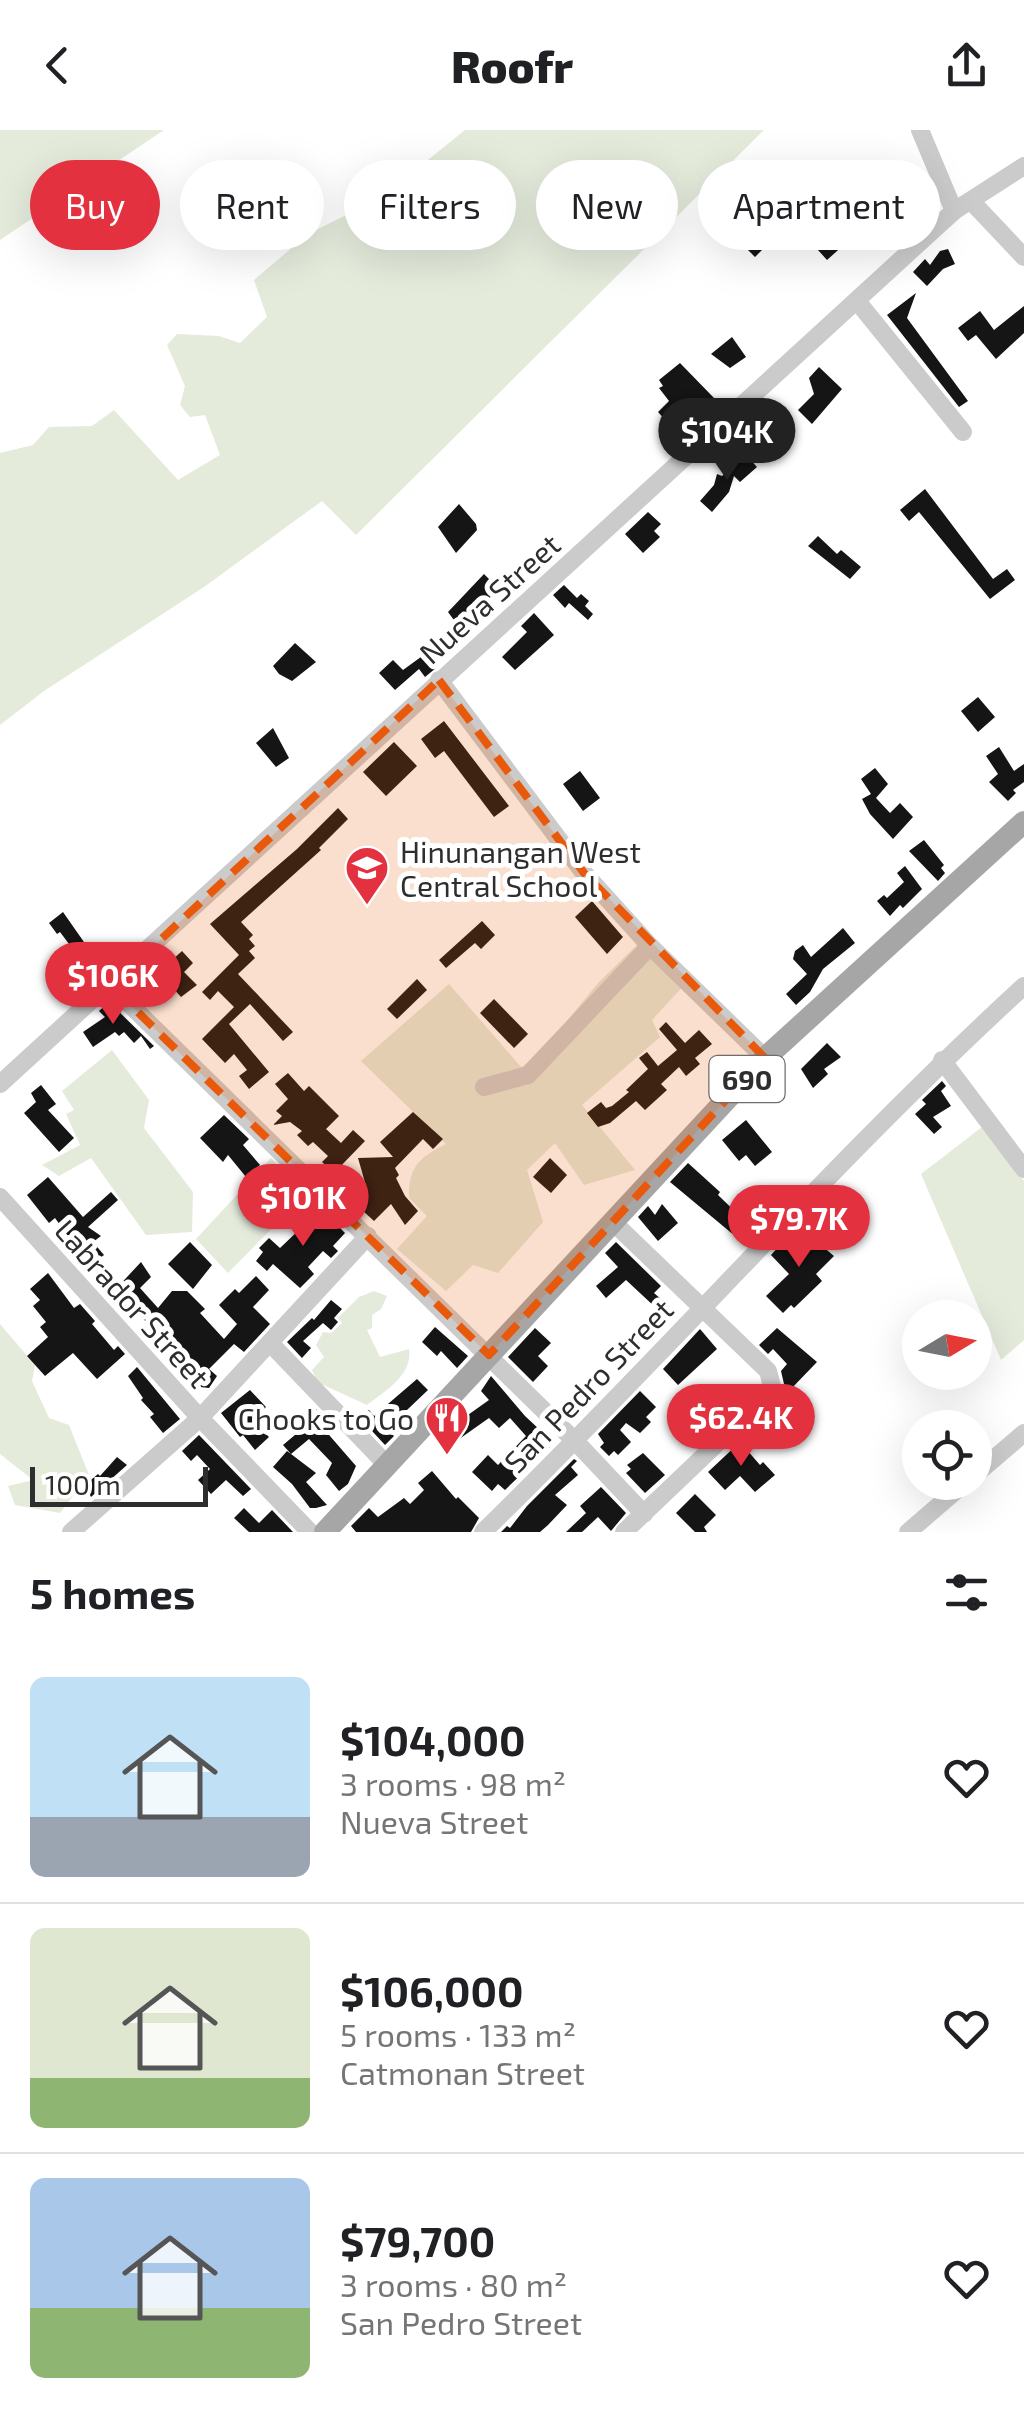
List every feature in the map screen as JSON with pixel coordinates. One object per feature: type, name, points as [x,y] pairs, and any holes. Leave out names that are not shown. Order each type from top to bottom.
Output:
[{"type":"main road","name":"690","points":[[325,1532],[766,1058],[1024,822]]},
{"type":"street","points":[[920,130],[963,206],[1024,257]]},
{"type":"street","name":"Nueva Street","points":[[0,1084],[857,301],[963,206],[1024,166]]},
{"type":"street","points":[[857,301],[964,432]]},
{"type":"street","points":[[439,680],[584,873],[650,946],[766,1058]]},
{"type":"street","points":[[484,1088],[528,1075],[650,946]]},
{"type":"street","points":[[111,986],[489,1355],[644,1514]]},
{"type":"street","name":"San Pedro Street","points":[[483,1532],[576,1442],[700,1307],[942,1060],[1024,986]]},
{"type":"street","points":[[942,1060],[1024,1170]]},
{"type":"street","name":"Labrador Street","points":[[0,1196],[200,1418],[310,1532]]},
{"type":"street","points":[[615,1224],[768,1371],[773,1390],[624,1532]]},
{"type":"street","points":[[71,1532],[200,1418],[368,1236]]},
{"type":"street","points":[[271,1344],[387,1466]]},
{"type":"street","points":[[992,1460],[1024,1433]]},
{"type":"street","points":[[908,1532],[945,1500]]},
{"type":"highlighted area","points":[[439,680],[584,873],[765,1058],[489,1355],[111,986]]},
{"type":"green space","points":[[0,130],[164,130],[119,160],[30,160],[30,220],[0,240]]},
{"type":"green space","points":[[465,130],[764,130],[734,160],[698,160],[698,196],[678,215],[678,160],[536,160],[536,250],[643,250],[356,535],[322,501],[204,587],[44,691],[0,725],[0,453],[33,445],[49,427],[92,426],[114,410],[178,480],[220,455],[205,415],[190,417],[180,405],[185,386],[167,345],[177,334],[219,336],[240,343],[267,317],[254,280],[289,250],[324,250],[324,226],[344,216],[344,250],[516,250],[516,160],[428,160]]},
{"type":"green space","points":[[638,944],[686,983],[652,1020],[660,1037],[582,1105],[635,1170],[584,1185],[555,1143],[527,1170],[543,1222],[498,1273],[473,1265],[446,1291],[397,1249],[427,1216],[409,1198],[413,1171],[429,1154],[446,1144],[361,1061],[449,984],[521,1067],[532,1064],[598,983]]},
{"type":"green space","points":[[112,1050],[149,1100],[144,1128],[193,1192],[192,1232],[146,1235],[91,1158],[59,1176],[42,1165],[80,1145],[66,1114],[74,1110],[62,1091]]},
{"type":"green space","points":[[982,1127],[1024,1181],[1024,1340],[1001,1360],[992,1339],[992,1300],[975,1300],[921,1174]]},
{"type":"green space","points":[[271,1158],[307,1194],[302,1198],[291,1186],[278,1198],[289,1211],[228,1273],[196,1239]]},
{"type":"green space","points":[[374,1291],[387,1296],[381,1309],[372,1315],[372,1328],[367,1330],[380,1357],[409,1349],[409,1358],[396,1382],[367,1405],[317,1382],[312,1370],[324,1357],[316,1345],[323,1332],[331,1333],[342,1323],[338,1318],[359,1297]]},
{"type":"green space","points":[[0,1324],[35,1365],[32,1381],[49,1418],[69,1425],[89,1475],[60,1513],[15,1505],[8,1486],[33,1480],[0,1454]]},
{"type":"building","points":[[948,249],[955,264],[943,269],[927,286],[913,272],[925,259],[930,265],[940,251]]},
{"type":"building","points":[[818,250],[838,250],[827,260]]},
{"type":"building","points":[[916,293],[907,318],[968,401],[959,407],[887,315]]},
{"type":"building","points":[[1024,306],[1024,333],[996,359],[976,335],[968,341],[958,328],[980,311],[994,330]]},
{"type":"building","points":[[732,337],[746,357],[730,368],[711,354]]},
{"type":"building","points":[[680,363],[714,398],[676,432],[658,412],[669,401],[659,388],[663,386],[659,380]]},
{"type":"building","points":[[819,367],[842,389],[812,424],[798,410],[814,394],[809,378]]},
{"type":"building","points":[[746,455],[757,467],[740,482],[734,476],[729,492],[712,512],[700,501],[714,485],[717,474],[722,476]]},
{"type":"building","points":[[925,489],[993,579],[1007,569],[1015,580],[990,599],[919,512],[909,521],[900,510]]},
{"type":"building","points":[[459,504],[477,530],[456,553],[438,527]]},
{"type":"building","points":[[648,512],[661,524],[654,531],[660,537],[643,553],[625,534]]},
{"type":"building","points":[[818,536],[837,554],[841,550],[861,567],[850,579],[808,546]]},
{"type":"building","points":[[484,574],[499,589],[459,627],[448,612]]},
{"type":"building","points":[[564,585],[577,598],[581,594],[589,601],[585,606],[593,614],[588,620],[569,603],[565,608],[553,595]]},
{"type":"building","points":[[534,613],[554,635],[515,670],[502,657],[527,632],[521,626]]},
{"type":"building","points":[[295,643],[316,662],[292,681],[273,666]]},
{"type":"building","points":[[425,654],[436,668],[425,677],[419,669],[395,690],[379,673],[393,660],[403,670]]},
{"type":"building","points":[[978,697],[995,717],[978,732],[961,711]]},
{"type":"building","points":[[444,721],[509,806],[494,817],[444,751],[435,758],[421,739]]},
{"type":"building","points":[[273,728],[289,758],[276,767],[256,743]]},
{"type":"building","points":[[394,742],[417,766],[386,796],[363,772]]},
{"type":"building","points":[[999,747],[1014,771],[1024,764],[1024,782],[1013,790],[1016,793],[1008,801],[989,782],[998,774],[986,756]]},
{"type":"building","points":[[875,768],[888,784],[876,798],[890,813],[900,803],[913,817],[893,839],[862,799],[871,794],[861,779]]},
{"type":"building","points":[[580,771],[600,798],[583,811],[563,784]]},
{"type":"building","points":[[338,808],[348,819],[321,850],[241,922],[253,935],[249,939],[255,946],[249,951],[255,958],[238,974],[293,1032],[283,1041],[250,1004],[229,1024],[269,1072],[249,1089],[239,1076],[247,1070],[234,1054],[225,1063],[202,1039],[234,1007],[218,991],[210,1000],[202,992],[239,955],[210,924]]},
{"type":"building","points":[[924,840],[944,865],[941,868],[945,873],[938,881],[909,851]]},
{"type":"building","points":[[905,866],[922,889],[890,916],[877,901],[884,895],[887,898],[904,882],[897,873]]},
{"type":"building","points":[[592,901],[623,937],[607,954],[575,917]]},
{"type":"building","points":[[63,912],[93,955],[84,963],[98,978],[89,986],[67,958],[75,952],[49,923]]},
{"type":"building","points":[[482,921],[495,935],[481,949],[475,943],[446,968],[439,960]]},
{"type":"building","points":[[843,928],[855,943],[823,969],[810,992],[796,1005],[786,994],[807,974],[793,959],[795,951],[803,945],[811,957]]},
{"type":"building","points":[[182,951],[193,963],[184,972],[197,985],[181,997],[172,987],[154,1004],[148,996],[153,992],[138,975],[153,961],[161,970]]},
{"type":"building","points":[[417,979],[427,990],[397,1019],[387,1009]]},
{"type":"building","points":[[494,999],[528,1034],[514,1048],[480,1013]]},
{"type":"building","points":[[109,1002],[154,1046],[150,1049],[141,1036],[134,1043],[124,1032],[119,1036],[115,1032],[93,1047],[83,1032],[105,1017],[99,1011]]},
{"type":"building","points":[[666,1022],[685,1043],[699,1030],[712,1044],[695,1058],[700,1064],[686,1076],[679,1067],[661,1084],[667,1090],[645,1110],[636,1101],[610,1123],[598,1127],[587,1113],[601,1102],[606,1108],[612,1106],[629,1092],[626,1090],[648,1069],[639,1058],[647,1052],[658,1066],[677,1050],[659,1029]]},
{"type":"building","points":[[827,1043],[841,1057],[824,1069],[828,1074],[813,1088],[801,1069]]},
{"type":"building","points":[[288,1073],[304,1091],[309,1086],[339,1116],[326,1129],[341,1143],[353,1130],[365,1141],[334,1173],[322,1162],[328,1156],[313,1142],[308,1146],[297,1135],[302,1131],[290,1122],[273,1125],[282,1116],[276,1111],[288,1099],[275,1084]]},
{"type":"building","points":[[942,1081],[946,1086],[941,1091],[951,1106],[933,1117],[942,1127],[934,1134],[915,1114],[926,1104],[922,1100]]},
{"type":"building","points":[[41,1085],[56,1104],[48,1110],[74,1138],[59,1152],[24,1113],[36,1102],[31,1093]]},
{"type":"building","points":[[413,1112],[443,1139],[433,1149],[423,1139],[395,1168],[405,1196],[418,1211],[405,1225],[391,1204],[374,1221],[352,1201],[366,1186],[358,1158],[393,1157],[380,1142]]},
{"type":"building","points":[[224,1115],[249,1139],[243,1145],[260,1165],[246,1177],[228,1155],[223,1162],[200,1138]]},
{"type":"building","points":[[746,1120],[772,1152],[755,1166],[746,1155],[739,1161],[722,1140]]},
{"type":"building","points":[[550,1158],[567,1175],[551,1193],[533,1177]]},
{"type":"building","points":[[688,1163],[747,1223],[735,1236],[670,1182]]},
{"type":"building","points":[[48,1177],[83,1217],[111,1192],[118,1200],[88,1227],[101,1236],[93,1242],[104,1255],[96,1261],[86,1249],[81,1254],[55,1218],[49,1223],[27,1195]]},
{"type":"building","points":[[662,1204],[678,1223],[658,1241],[638,1217],[648,1206],[655,1215]]},
{"type":"building","points":[[321,1209],[345,1233],[333,1246],[338,1251],[331,1258],[323,1251],[308,1267],[314,1274],[300,1288],[273,1264],[267,1271],[256,1261],[263,1252],[259,1248],[269,1238],[280,1248]]},
{"type":"building","points":[[803,1230],[834,1256],[816,1274],[822,1281],[794,1308],[791,1305],[783,1313],[766,1296],[789,1274],[771,1255]]},
{"type":"building","points":[[190,1242],[212,1265],[193,1289],[168,1264]]},
{"type":"building","points":[[616,1242],[661,1286],[654,1293],[677,1313],[670,1321],[626,1280],[606,1298],[596,1286],[618,1267],[605,1253]]},
{"type":"building","points":[[141,1262],[151,1277],[140,1288],[158,1308],[172,1291],[187,1291],[205,1309],[200,1313],[224,1339],[237,1324],[219,1305],[256,1276],[269,1290],[253,1307],[270,1324],[244,1352],[234,1344],[209,1369],[217,1376],[209,1388],[200,1387],[172,1354],[176,1351],[127,1303],[124,1305],[114,1291]]},
{"type":"building","points":[[48,1273],[74,1308],[80,1304],[114,1350],[118,1346],[125,1354],[97,1379],[73,1353],[45,1376],[27,1356],[48,1337],[40,1327],[46,1322],[33,1306],[40,1300],[30,1289]]},
{"type":"building","points":[[331,1300],[342,1309],[334,1318],[338,1322],[331,1330],[323,1323],[303,1341],[311,1348],[302,1358],[287,1342]]},
{"type":"building","points":[[435,1327],[468,1356],[457,1368],[441,1351],[437,1356],[422,1342]]},
{"type":"building","points":[[535,1328],[551,1343],[538,1356],[548,1366],[533,1382],[508,1357]]},
{"type":"building","points":[[777,1328],[817,1362],[790,1390],[781,1371],[787,1364],[773,1349],[768,1354],[759,1345]]},
{"type":"building","points":[[700,1329],[717,1349],[678,1385],[663,1369]]},
{"type":"building","points":[[137,1367],[180,1419],[163,1433],[128,1376]]},
{"type":"building","points":[[491,1376],[554,1443],[505,1490],[498,1484],[492,1491],[472,1472],[488,1455],[498,1465],[526,1436],[510,1418],[499,1428],[489,1418],[455,1442],[442,1429],[452,1417],[458,1422],[489,1400],[481,1391]]},
{"type":"building","points":[[417,1379],[428,1390],[387,1429],[394,1436],[385,1445],[360,1418],[369,1410],[374,1416]]},
{"type":"building","points":[[250,1390],[266,1407],[252,1420],[269,1437],[255,1450],[221,1413]]},
{"type":"building","points":[[640,1391],[656,1407],[646,1417],[651,1422],[640,1433],[626,1423],[620,1430],[631,1442],[618,1455],[614,1451],[609,1456],[600,1447],[604,1443],[598,1434]]},
{"type":"building","points":[[313,1406],[329,1423],[323,1428],[356,1466],[348,1484],[339,1491],[326,1475],[332,1463],[309,1439],[291,1454],[283,1445],[308,1424],[301,1417]]},
{"type":"building","points":[[199,1435],[251,1489],[243,1496],[226,1480],[211,1494],[198,1480],[210,1469],[197,1455],[191,1461],[182,1451]]},
{"type":"building","points":[[740,1442],[760,1465],[763,1462],[775,1475],[755,1492],[740,1476],[725,1490],[708,1472]]},
{"type":"building","points":[[287,1451],[316,1473],[306,1482],[327,1505],[310,1508],[273,1467]]},
{"type":"building","points":[[643,1453],[665,1475],[645,1493],[626,1473],[631,1469],[627,1465]]},
{"type":"building","points":[[117,1457],[127,1465],[91,1497],[85,1485],[100,1476]]},
{"type":"building","points":[[574,1459],[577,1461],[571,1467],[578,1475],[555,1495],[567,1505],[548,1525],[540,1532],[501,1532],[507,1526],[510,1528]]},
{"type":"building","points":[[432,1471],[479,1518],[471,1532],[356,1532],[351,1526],[369,1508],[378,1517],[404,1498],[410,1504],[424,1490],[418,1483]]},
{"type":"building","points":[[601,1487],[626,1513],[611,1531],[598,1517],[582,1532],[566,1532],[586,1513],[580,1506]]},
{"type":"building","points":[[695,1494],[716,1515],[704,1527],[707,1532],[695,1532],[676,1513]]},
{"type":"building","points":[[244,1508],[259,1523],[272,1510],[293,1532],[249,1532],[234,1518]]},
{"type":"place","name":"Hinunangan West Central School","points":[[367,906]]},
{"type":"place","name":"Chooks to Go","points":[[447,1456]]}]
